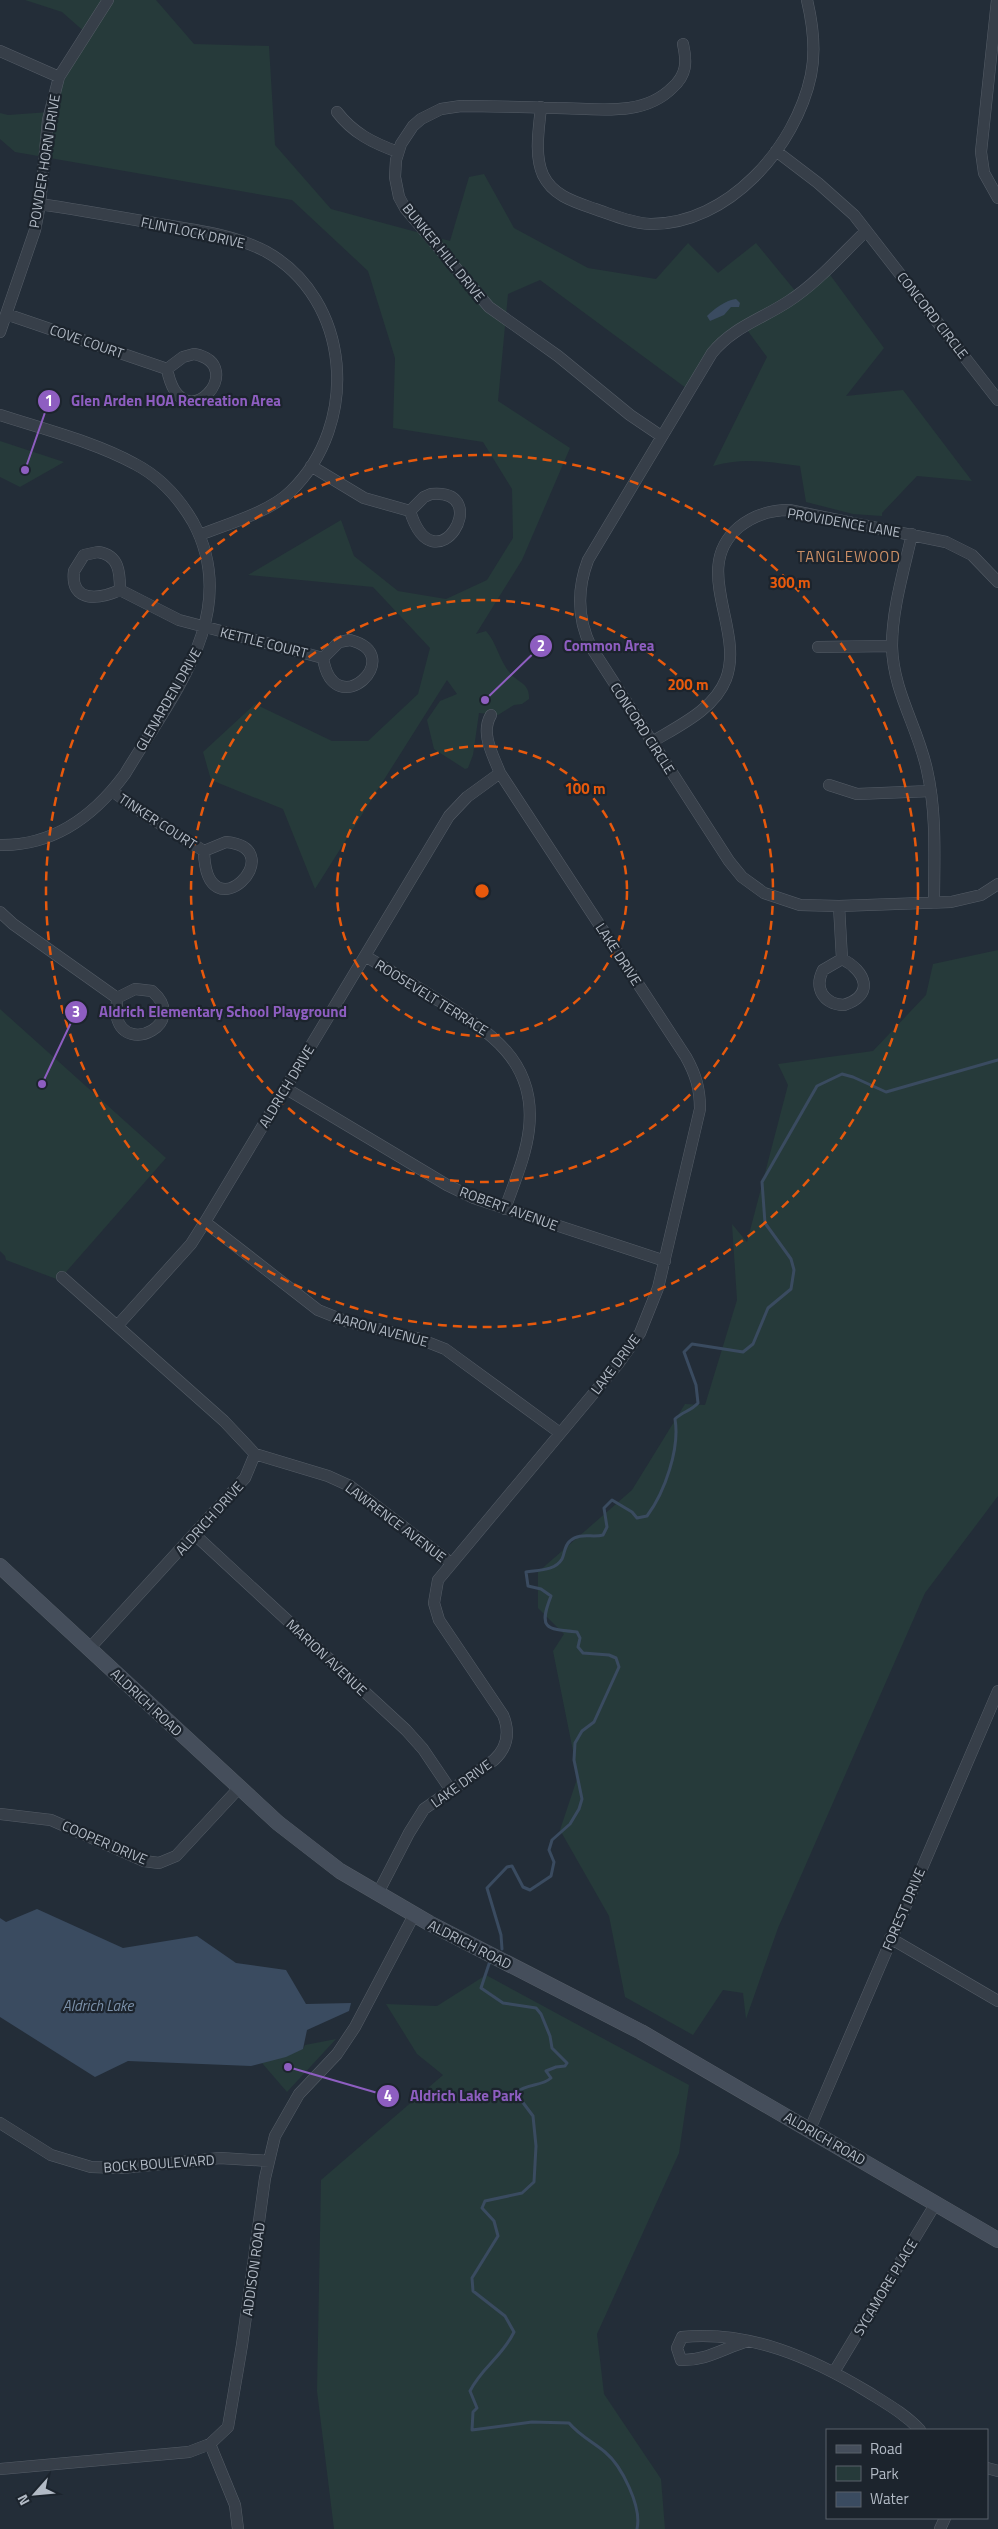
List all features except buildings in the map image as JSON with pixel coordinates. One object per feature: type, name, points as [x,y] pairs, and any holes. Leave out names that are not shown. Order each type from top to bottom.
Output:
[{"type":"main road","name":"ALDRICH ROAD","points":[[0,1566],[239,1788],[308,1848],[414,1915],[641,2032],[998,2240]]},
{"type":"street","name":"POWDER HORN DRIVE","points":[[0,332],[35,230],[40,204],[48,120],[59,77],[71,55],[108,0]]},
{"type":"street","points":[[540,111],[540,167],[547,182],[554,190],[568,199],[628,221],[642,223],[671,222],[713,208],[750,181],[776,151],[803,104],[810,79],[814,41],[807,0]]},
{"type":"street","points":[[997,0],[981,152],[984,172],[998,198]]},
{"type":"street","name":"BUNKER HILL DRIVE","points":[[661,436],[630,415],[558,356],[496,312],[483,300],[405,208],[399,197],[395,178],[398,152],[413,126],[426,116],[441,109],[461,106],[540,111],[622,109],[649,104],[669,92],[681,79],[686,58],[683,44]]},
{"type":"street","points":[[0,52],[59,77]]},
{"type":"street","points":[[337,112],[346,123],[363,137],[398,152]]},
{"type":"street","name":"CONCORD CIRCLE","points":[[776,151],[838,200],[866,231],[998,400]]},
{"type":"street","name":"FLINTLOCK DRIVE","points":[[40,204],[230,237],[265,252],[295,274],[312,294],[325,316],[334,342],[338,368],[338,393],[333,418],[311,466],[292,491],[276,503],[200,535]]},
{"type":"street","name":"CONCORD CIRCLE","points":[[866,231],[797,295],[738,328],[720,342],[592,552],[584,571],[580,593],[583,628],[591,647],[729,861],[742,877],[764,893],[781,901],[800,905],[839,906],[934,903],[970,899],[998,884]]},
{"type":"street","name":"COVE COURT","points":[[6,314],[167,370]]},
{"type":"street","points":[[201,356],[207,359],[215,369],[215,386],[203,399],[188,401],[175,392],[167,370],[183,357],[201,356]]},
{"type":"street","name":"GLENARDEN DRIVE","points":[[0,415],[108,452],[136,464],[156,478],[186,510],[200,535],[209,575],[210,602],[205,627],[191,663],[112,791],[97,808],[70,828],[35,842],[0,845]]},
{"type":"street","points":[[311,466],[364,498],[410,511]]},
{"type":"street","points":[[439,494],[454,501],[458,508],[460,520],[455,532],[450,537],[435,541],[422,536],[417,530],[410,511],[424,498],[439,494]]},
{"type":"street","name":"PROVIDENCE LANE","points":[[652,742],[707,706],[726,679],[730,655],[718,570],[722,552],[737,528],[762,514],[789,510],[912,534]]},
{"type":"street","points":[[934,903],[934,812],[931,791],[927,768],[896,682],[892,646],[893,625],[912,534],[959,547],[981,562],[998,582]]},
{"type":"street","points":[[90,553],[108,554],[117,564],[120,572],[120,590],[99,598],[93,598],[80,592],[73,576],[79,560],[90,553]]},
{"type":"street","name":"KETTLE COURT","points":[[120,590],[166,615],[323,658]]},
{"type":"street","points":[[350,640],[359,642],[368,650],[372,668],[364,681],[352,687],[344,686],[329,677],[323,658],[339,642],[350,640]]},
{"type":"street","points":[[818,647],[892,646]]},
{"type":"street","name":"LAKE DRIVE","points":[[378,1893],[417,1819],[431,1803],[498,1756],[505,1745],[507,1730],[503,1715],[442,1626],[435,1609],[434,1591],[438,1580],[618,1364],[640,1332],[654,1300],[665,1261],[699,1119],[700,1093],[697,1080],[686,1057],[500,773],[487,740],[487,721],[491,715]]},
{"type":"street","name":"ALDRICH DRIVE","points":[[118,1324],[191,1244],[449,816],[467,797],[500,773]]},
{"type":"street","points":[[829,785],[857,794],[931,791]]},
{"type":"street","name":"TINKER COURT","points":[[112,791],[204,852]]},
{"type":"street","points":[[226,842],[241,846],[250,861],[246,879],[242,884],[229,888],[216,885],[206,874],[204,852],[226,842]]},
{"type":"street","points":[[839,906],[842,959]]},
{"type":"street","points":[[0,912],[12,924],[118,998]]},
{"type":"street","name":"ROOSEVELT TERRACE","points":[[365,956],[480,1025],[498,1040],[514,1062],[526,1094],[529,1129],[522,1159],[505,1209]]},
{"type":"street","points":[[135,989],[152,992],[163,1004],[162,1020],[154,1030],[146,1034],[130,1033],[120,1024],[117,1017],[118,998],[135,989]]},
{"type":"street","name":"ROBERT AVENUE","points":[[285,1088],[447,1185],[505,1209],[665,1261]]},
{"type":"street","name":"AARON AVENUE","points":[[205,1222],[318,1310],[348,1322],[417,1338],[445,1349],[560,1433]]},
{"type":"street","points":[[62,1276],[118,1324],[224,1421],[255,1454]]},
{"type":"street","name":"ALDRICH DRIVE","points":[[89,1649],[245,1478],[255,1454]]},
{"type":"street","name":"LAWRENCE AVENUE","points":[[255,1454],[328,1476],[350,1486],[451,1563]]},
{"type":"street","name":"MARION AVENUE","points":[[194,1534],[406,1730],[423,1749],[450,1789]]},
{"type":"street","name":"FOREST DRIVE","points":[[810,2129],[890,1938],[998,1691]]},
{"type":"street","name":"COOPER DRIVE","points":[[0,1814],[51,1820],[144,1861],[159,1863],[176,1856],[239,1788]]},
{"type":"street","name":"ADDISON ROAD","points":[[0,2469],[189,2452],[210,2444],[228,2427],[268,2161],[275,2136],[288,2110],[304,2088],[337,2054],[355,2027],[414,1915]]},
{"type":"street","points":[[890,1938],[998,2001]]},
{"type":"street","name":"BOCK BOULEVARD","points":[[0,2123],[51,2155],[91,2167],[122,2168],[220,2158],[268,2161]]},
{"type":"street","name":"SYCAMORE PLACE","points":[[834,2372],[936,2203]]},
{"type":"street","points":[[749,2341],[733,2345],[696,2361],[681,2360],[677,2348],[682,2338],[697,2336],[749,2341],[789,2353],[834,2372],[910,2419],[919,2429]]},
{"type":"street","points":[[210,2444],[235,2505],[238,2529]]},
{"type":"green space","points":[[25,0],[156,0],[194,44],[269,46],[275,145],[331,209],[450,241],[469,177],[484,174],[514,228],[588,268],[656,279],[688,243],[718,273],[756,243],[797,293],[825,268],[884,348],[846,396],[903,390],[972,481],[917,476],[882,513],[882,516],[853,514],[806,502],[800,466],[746,461],[713,466],[767,357],[742,323],[686,388],[540,280],[508,294],[498,401],[570,448],[522,560],[476,634],[486,631],[506,668],[526,686],[529,699],[522,704],[514,705],[498,715],[479,713],[473,755],[468,768],[465,769],[434,749],[427,720],[440,701],[457,694],[447,680],[315,889],[283,809],[211,780],[203,752],[255,704],[332,741],[368,741],[418,694],[430,648],[373,587],[248,575],[341,520],[354,556],[398,591],[446,599],[487,580],[513,538],[512,489],[483,442],[393,428],[395,358],[368,271],[292,200],[15,152],[0,139],[0,113],[8,115],[49,112],[87,34],[62,12]]},
{"type":"green space","points":[[0,441],[64,462],[20,487],[0,477]]},
{"type":"green space","points":[[998,950],[998,1496],[925,1593],[778,1928],[746,2019],[743,1993],[723,1990],[693,2035],[625,1997],[609,1916],[560,1830],[578,1776],[553,1651],[564,1634],[538,1608],[538,1572],[632,1490],[685,1404],[705,1405],[737,1300],[732,1224],[747,1242],[788,1085],[778,1064],[873,1051],[926,995],[933,964]]},
{"type":"green space","points":[[0,1009],[166,1158],[59,1280],[6,1260],[0,1251]]},
{"type":"green space","points":[[486,1975],[689,2085],[679,2153],[597,2334],[604,2394],[661,2479],[665,2529],[334,2529],[317,2391],[321,2180],[443,2075],[417,2054],[386,2004],[437,2006]]},
{"type":"green space","points":[[336,2039],[287,2092],[262,2063],[303,2049],[305,2045]]},
{"type":"water","points":[[736,299],[740,303],[739,307],[731,307],[724,315],[710,321],[707,316],[724,303]]},
{"type":"water","name":"Aldrich Lake","points":[[37,1909],[123,1948],[197,1936],[236,1963],[286,1970],[306,2004],[351,2003],[349,2011],[307,2030],[303,2049],[286,2057],[251,2066],[128,2061],[95,2077],[0,2017],[0,1918],[6,1922]]},
{"type":"waterway","points":[[502,1949],[501,1935],[487,1888],[507,1867],[512,1866],[523,1887],[530,1890],[551,1876],[554,1862],[549,1850],[552,1840],[570,1824],[579,1809],[582,1799],[574,1760],[575,1743],[582,1731],[594,1722],[619,1667],[616,1658],[609,1655],[583,1653],[578,1647],[580,1638],[577,1632],[558,1630],[548,1625],[545,1621],[545,1615],[551,1596],[541,1589],[528,1586],[526,1572],[555,1566],[562,1559],[568,1543],[574,1538],[603,1535],[607,1527],[604,1508],[612,1500],[632,1512],[637,1518],[647,1516],[660,1495],[670,1469],[675,1443],[675,1419],[698,1403],[696,1385],[684,1352],[692,1344],[743,1352],[753,1344],[768,1308],[791,1289],[794,1270],[791,1259],[765,1223],[762,1182],[817,1086],[842,1074],[886,1092],[998,1060]]},
{"type":"waterway","points":[[490,1961],[481,1988],[503,2003],[536,2008],[541,2014],[550,2036],[552,2048],[567,2063],[565,2066],[546,2071],[551,2078],[547,2081],[524,2088],[516,2093],[518,2100],[521,2100],[533,2116],[536,2146],[534,2182],[522,2193],[485,2201],[482,2208],[494,2221],[498,2236],[472,2278],[473,2291],[505,2316],[514,2332],[504,2348],[480,2375],[470,2391],[477,2408],[473,2412],[472,2430],[532,2422],[569,2423],[605,2452],[618,2467],[634,2499],[638,2520],[637,2529]]},
{"type":"place","name":"Glen Arden HOA Recreation Area","points":[[25,470]]},
{"type":"place","name":"Common Area","points":[[485,700]]},
{"type":"place","name":"Aldrich Elementary School Playground","points":[[42,1084]]},
{"type":"place","name":"Aldrich Lake Park","points":[[288,2067]]},
{"type":"district","name":"TANGLEWOOD","points":[[849,556]]}]
